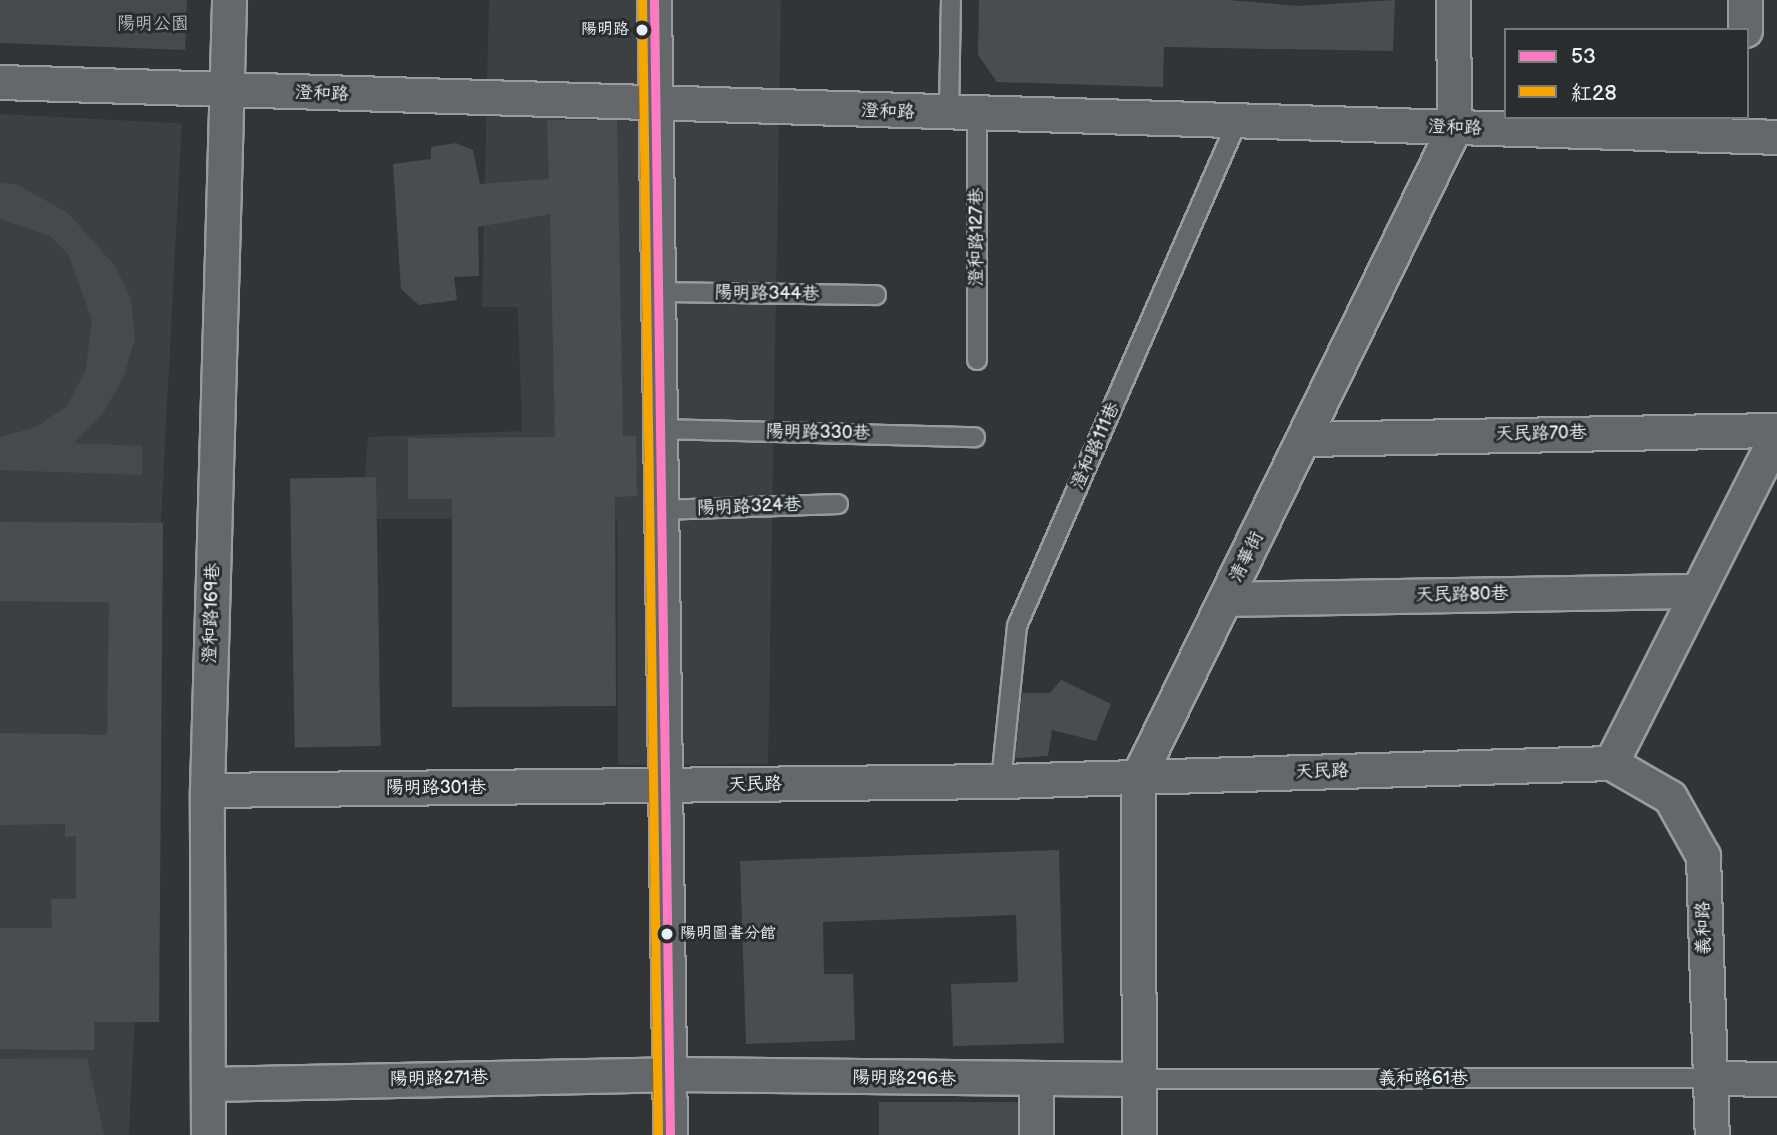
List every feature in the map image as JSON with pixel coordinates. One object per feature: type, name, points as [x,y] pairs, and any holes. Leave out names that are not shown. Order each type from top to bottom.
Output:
[{"type":"street","name":"澄和路169巷","points":[[208,1135],[206,790],[229,0]]},
{"type":"street","points":[[654,0],[670,1135]]},
{"type":"street","name":"清華街","points":[[1139,1135],[1138,777],[1305,439],[1454,128],[1453,0]]},
{"type":"street","points":[[1745,0],[1745,28]]},
{"type":"street","name":"澄和路","points":[[0,82],[226,92],[1454,128],[1744,127],[1777,137]]},
{"type":"street","points":[[1611,763],[1777,432]]},
{"type":"street","name":"天民路70巷","points":[[1305,439],[1777,432]]},
{"type":"street","name":"天民路80巷","points":[[1226,599],[1698,591]]},
{"type":"street","name":"天民路","points":[[665,787],[1001,781],[1611,763]]},
{"type":"street","name":"義和路","points":[[1611,763],[1670,797],[1703,856],[1708,1078],[1712,1135]]},
{"type":"street","name":"陽明路301巷","points":[[206,790],[665,787]]},
{"type":"street","name":"陽明路296巷","points":[[669,1074],[1036,1082],[1139,1079]]},
{"type":"street","name":"陽明路271巷","points":[[208,1084],[669,1074]]},
{"type":"street","points":[[1708,1078],[1777,1079]]},
{"type":"street","points":[[1036,1082],[1037,1135]]},
{"type":"lane","name":"澄和路127巷","points":[[951,0],[963,114],[977,360]]},
{"type":"lane","name":"澄和路111巷","points":[[1001,781],[1017,626],[1237,122]]},
{"type":"lane","name":"陽明路344巷","points":[[658,292],[876,295]]},
{"type":"lane","name":"陽明路330巷","points":[[660,429],[975,437]]},
{"type":"lane","name":"陽明路324巷","points":[[661,510],[838,505]]},
{"type":"lane","name":"義和路61巷","points":[[1139,1079],[1708,1078]]},
{"type":"shaded area","points":[[489,0],[781,0],[768,764],[618,765],[617,519],[362,519],[368,437],[522,431],[518,307],[482,307]]},
{"type":"shaded area","points":[[0,114],[182,124],[129,1135],[0,1135]]},
{"type":"green space","name":"陽明公園","points":[[0,0],[187,0],[185,50],[0,43]]},
{"type":"green space","points":[[0,183],[16,184],[68,213],[115,266],[131,299],[135,339],[123,378],[102,415],[74,443],[142,446],[142,475],[0,470],[0,437],[36,427],[67,406],[86,369],[92,320],[68,254],[50,236],[0,219]]},
{"type":"green space","points":[[87,1058],[104,1135],[0,1135],[0,1059]]},
{"type":"green space","points":[[879,1102],[1021,1102],[1021,1135],[879,1135]]},
{"type":"building","points":[[979,0],[1229,0],[1297,6],[1395,0],[1393,51],[1164,47],[1163,87],[997,82],[978,55]]},
{"type":"building","points":[[547,120],[617,120],[623,436],[636,436],[637,496],[615,497],[616,706],[452,707],[452,499],[408,499],[408,438],[555,437],[550,214],[478,227],[479,276],[454,277],[457,300],[419,305],[401,289],[393,164],[431,159],[431,147],[456,143],[473,150],[480,184],[549,179]]},
{"type":"building","points":[[376,477],[381,746],[295,747],[290,479]]},
{"type":"building","points":[[0,522],[163,523],[159,1022],[94,1022],[94,1050],[0,1049],[0,928],[52,928],[51,899],[76,899],[76,836],[65,837],[65,824],[0,825],[0,733],[107,735],[109,602],[0,601]]},
{"type":"building","points":[[1061,680],[1111,704],[1096,741],[1052,730],[1048,756],[1015,758],[1022,693],[1050,693]]},
{"type":"building","points":[[1059,850],[1064,1043],[953,1046],[951,984],[1018,982],[1016,915],[823,922],[824,974],[853,974],[855,1040],[746,1044],[740,861]]},
{"type":"transit line","name":"紅28","points":[[642,0],[658,1135]]},
{"type":"transit line","name":"53","points":[[654,0],[670,1135]]},
{"type":"place","name":"陽明路","points":[[642,30]]},
{"type":"place","name":"陽明圖書分館","points":[[667,934]]}]
